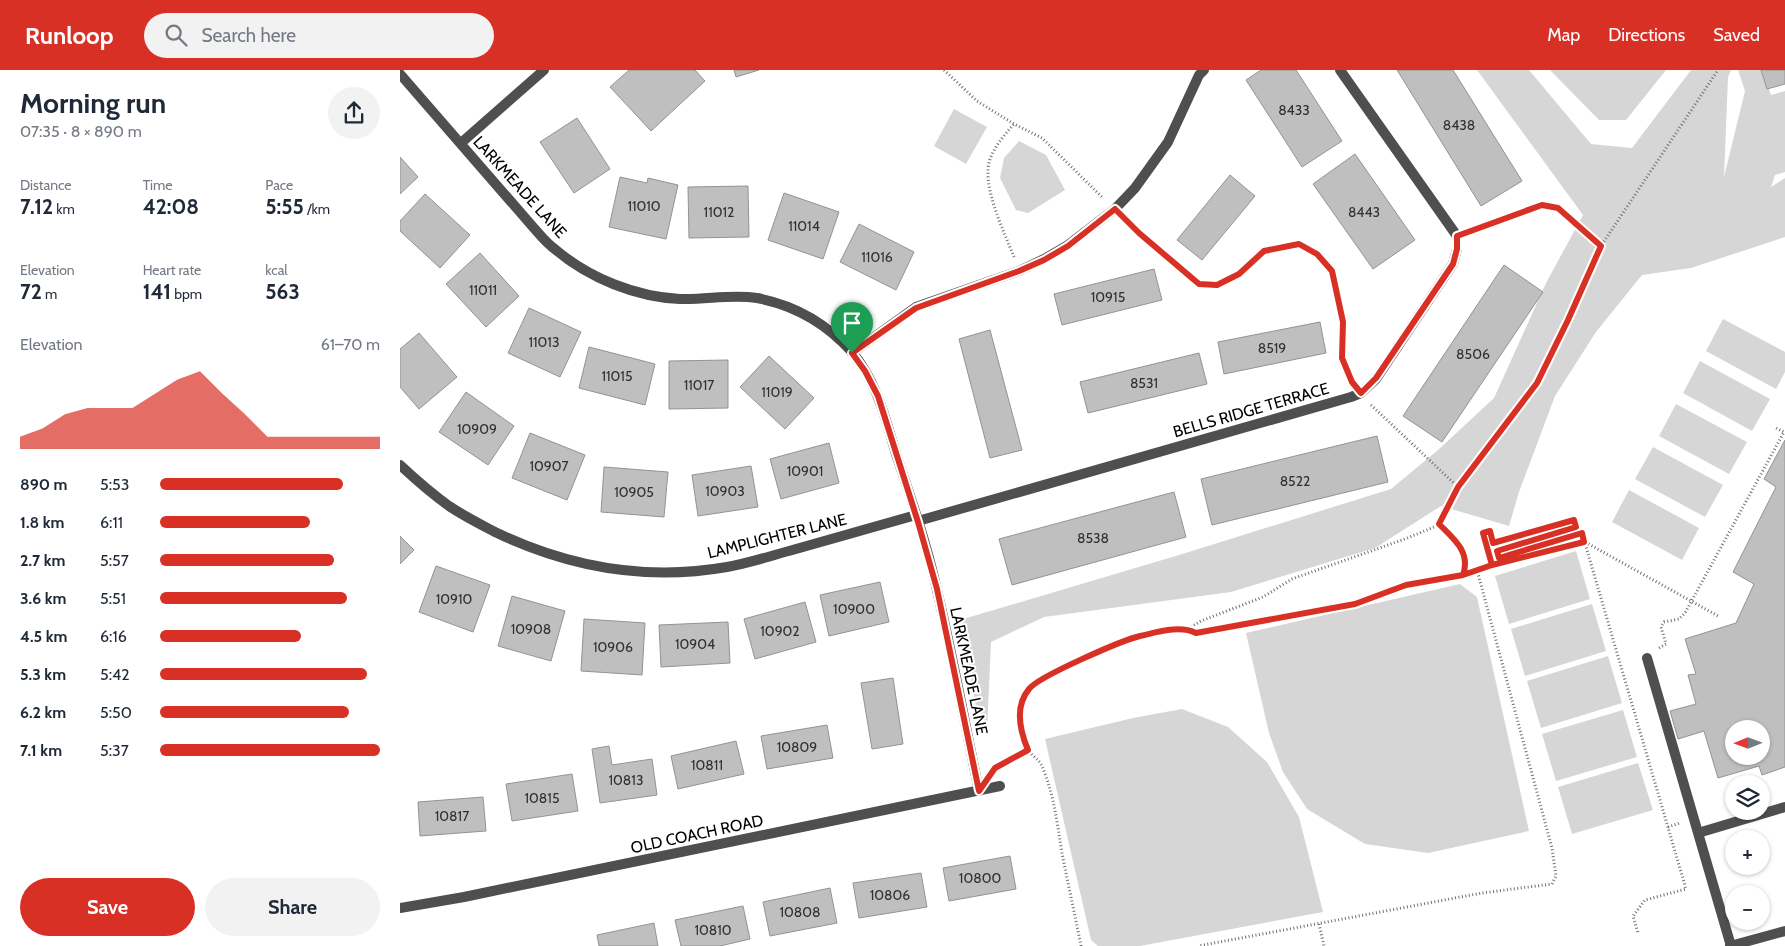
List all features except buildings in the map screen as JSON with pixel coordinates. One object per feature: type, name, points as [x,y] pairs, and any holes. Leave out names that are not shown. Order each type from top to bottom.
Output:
[{"type":"street","points":[[460,143],[544,70]]},
{"type":"street","points":[[852,353],[916,308],[1019,271],[1044,260],[1068,246],[1115,209],[1135,188],[1168,142],[1199,76],[1204,70]]},
{"type":"street","points":[[1340,70],[1457,236]]},
{"type":"street","name":"LARKMEADE LANE","points":[[400,74],[533,227],[555,250],[579,267],[632,291],[658,297],[681,299],[739,296],[780,304],[797,311],[828,329],[852,353],[865,371],[878,396],[917,518],[937,589],[979,791]]},
{"type":"street","name":"BELLS RIDGE TERRACE","points":[[917,518],[1361,393],[1376,378],[1453,264],[1457,249],[1457,236]]},
{"type":"street","name":"LAMPLIGHTER LANE","points":[[400,465],[427,490],[451,508],[515,542],[586,565],[621,570],[658,573],[692,572],[728,567],[917,518]]},
{"type":"street","points":[[1647,658],[1731,946],[1785,931]]},
{"type":"street","name":"OLD COACH ROAD","points":[[400,908],[464,897],[1000,786]]},
{"type":"street","points":[[1698,833],[1785,807]]},
{"type":"path","points":[[944,70],[977,101],[1014,124],[1042,138],[1139,233],[1199,284],[1217,285],[1239,274],[1264,251],[1299,244],[1317,254],[1332,271],[1343,322],[1342,358],[1352,382],[1370,404],[1458,487]]},
{"type":"path","points":[[1080,946],[1051,788],[1041,762],[1028,750],[1022,735],[1020,720],[1021,703],[1030,688],[1056,671],[1134,638],[1188,629],[1201,621],[1263,597],[1292,579],[1406,539],[1439,524],[1458,487],[1537,383],[1601,246],[1718,70]]},
{"type":"path","points":[[1014,124],[1002,138],[990,160],[988,182],[1019,271]]},
{"type":"path","points":[[1457,236],[1542,205],[1558,208],[1601,246]]},
{"type":"path","points":[[1647,658],[1666,644],[1661,627],[1664,622],[1679,619],[1685,613],[1784,432],[1776,428]]},
{"type":"path","points":[[1492,565],[1483,533],[1490,531],[1493,543],[1574,520],[1576,527],[1497,551],[1499,558],[1582,533],[1686,889],[1645,900],[1633,916],[1638,934]]},
{"type":"path","points":[[1439,524],[1460,546],[1466,566],[1463,575]]},
{"type":"path","points":[[1188,629],[1196,633],[1355,604],[1406,585],[1463,575],[1492,565],[1584,542],[1718,616]]},
{"type":"path","points":[[1198,946],[1482,893],[1552,884],[1556,876],[1552,848],[1477,570]]},
{"type":"path","points":[[979,791],[995,768],[1028,750]]},
{"type":"path","points":[[1319,924],[1324,946]]},
{"type":"shaded area","points":[[1477,70],[1529,70],[1591,144],[1632,148],[1691,70],[1731,70],[1728,77],[1724,177],[1745,91],[1738,70],[1761,70],[1771,95],[1785,91],[1785,172],[1775,175],[1771,187],[1785,178],[1785,237],[1691,268],[1642,275],[1596,332],[1555,396],[1519,492],[1509,526],[1441,506],[1375,548],[1231,592],[1044,617],[991,642],[987,731],[978,717],[960,620],[1391,489],[1438,450],[1494,398],[1546,283],[1583,215]]},
{"type":"shaded area","points":[[1550,70],[1666,70],[1626,120],[1599,120]]},
{"type":"shaded area","points":[[954,109],[987,127],[966,164],[934,146]]},
{"type":"shaded area","points":[[1019,141],[1046,155],[1065,190],[1028,213],[1016,210],[1000,178],[1004,158]]},
{"type":"shaded area","points":[[1723,319],[1785,352],[1785,372],[1776,389],[1706,351]]},
{"type":"shaded area","points":[[1700,361],[1770,399],[1752,431],[1683,393]]},
{"type":"shaded area","points":[[1676,404],[1747,442],[1729,474],[1659,436]]},
{"type":"shaded area","points":[[1653,447],[1723,485],[1705,517],[1635,479]]},
{"type":"shaded area","points":[[1629,490],[1699,528],[1682,560],[1612,522]]},
{"type":"shaded area","points":[[1576,551],[1590,599],[1509,624],[1495,576]]},
{"type":"shaded area","points":[[1460,584],[1477,597],[1529,831],[1428,853],[1365,844],[1307,809],[1283,772],[1269,733],[1246,633]]},
{"type":"shaded area","points":[[1592,604],[1606,651],[1525,676],[1511,629]]},
{"type":"shaded area","points":[[1608,656],[1622,703],[1541,728],[1527,681]]},
{"type":"shaded area","points":[[1182,709],[1228,727],[1267,762],[1299,817],[1323,912],[1140,946],[1098,946],[1091,940],[1045,739],[1133,718]]},
{"type":"shaded area","points":[[1623,710],[1637,757],[1556,781],[1542,734]]},
{"type":"shaded area","points":[[1638,763],[1653,810],[1572,834],[1558,787]]},
{"type":"route","points":[[852,353],[865,371],[878,396],[918,522],[937,589],[979,791],[995,768],[1028,750],[1022,735],[1020,720],[1021,703],[1030,688],[1056,671],[1134,638],[1188,629],[1196,633],[1355,604],[1394,588],[1463,575],[1492,565],[1584,542],[1582,533],[1499,558],[1497,551],[1576,527],[1574,520],[1493,543],[1490,531],[1483,533],[1492,565],[1477,570],[1463,575],[1466,566],[1460,546],[1439,524],[1458,487],[1537,383],[1601,246],[1558,208],[1542,205],[1457,236],[1457,249],[1453,264],[1376,378],[1361,393],[1352,382],[1342,358],[1343,322],[1332,271],[1317,254],[1299,244],[1264,251],[1239,274],[1217,285],[1199,284],[1139,233],[1115,209],[1068,246],[1044,260],[1019,271],[916,308],[852,353]]}]
